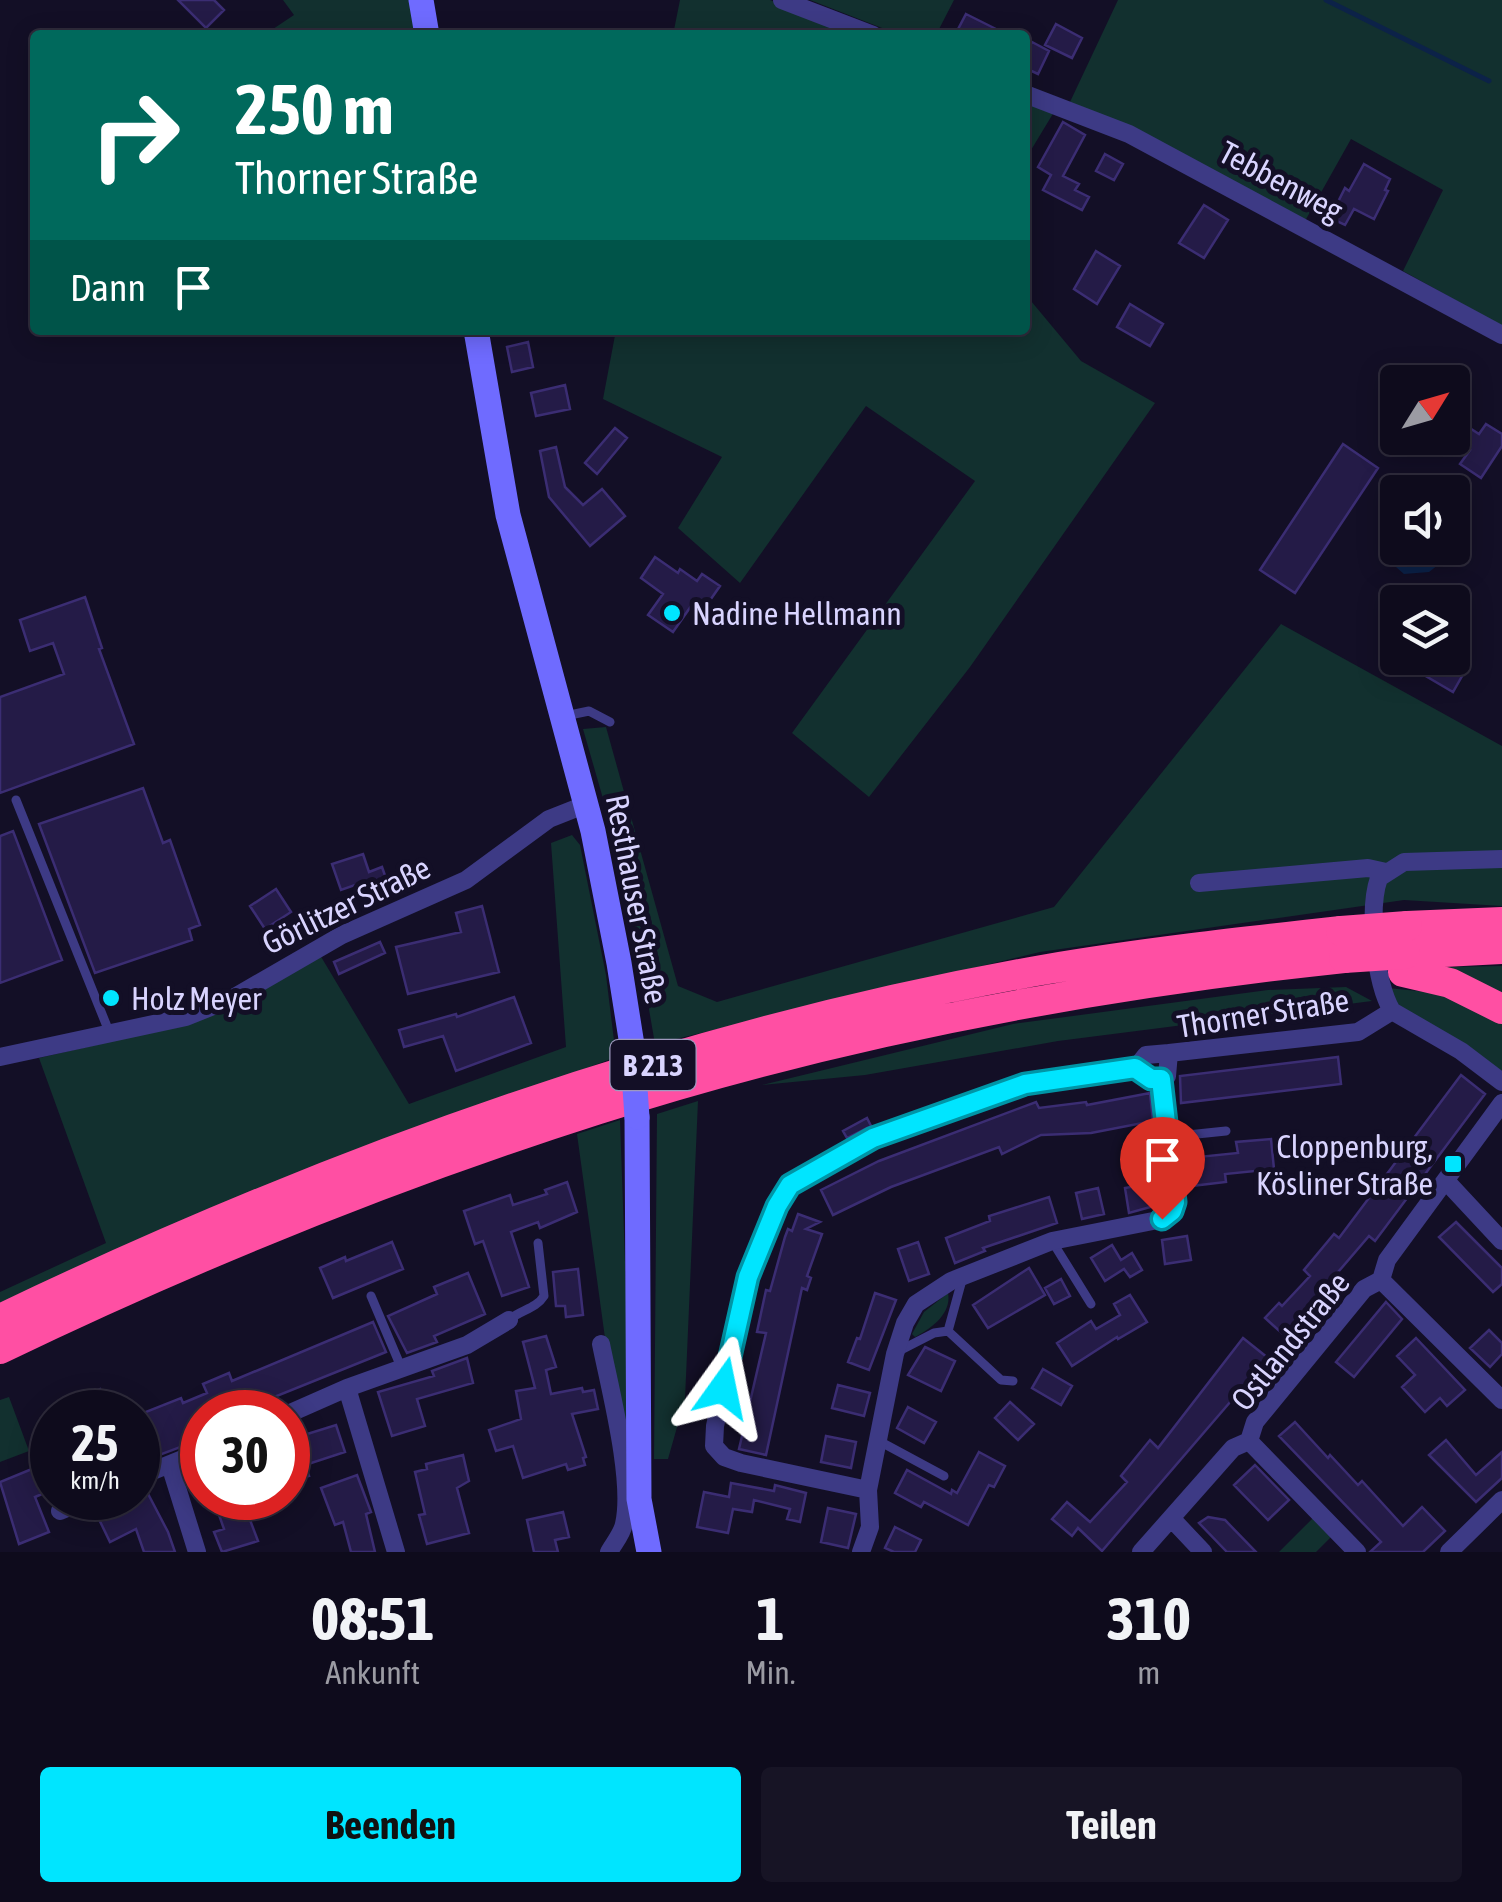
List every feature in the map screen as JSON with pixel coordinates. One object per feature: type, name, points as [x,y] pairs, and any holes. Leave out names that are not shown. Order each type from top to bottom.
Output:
[{"type":"highway","name":"B 213","points":[[0,1349],[156,1275],[422,1169],[597,1109],[700,1079],[922,1024],[1186,976],[1256,968],[1276,978],[1343,954],[1405,951],[1502,922]]},
{"type":"highway","name":"B 213","points":[[0,1319],[135,1254],[452,1128],[694,1052],[922,995],[1040,970],[1202,946],[1343,954],[1502,949]]},
{"type":"highway","name":"B 213","points":[[1405,951],[1450,983],[1502,1009]]},
{"type":"street","points":[[421,0],[426,30]]},
{"type":"street","points":[[782,0],[860,30]]},
{"type":"street","name":"Tebbenweg","points":[[1030,96],[1129,134],[1502,335]]},
{"type":"street","name":"Resthauser Straße","points":[[477,335],[508,516],[587,804],[620,962],[632,1045],[637,1118],[639,1499],[649,1552]]},
{"type":"street","name":"Görlitzer Straße","points":[[0,1057],[186,1017],[233,998],[342,935],[466,880],[549,819],[587,804]]},
{"type":"street","points":[[1502,859],[1404,862],[1386,872],[1374,891],[1380,980],[1392,1011],[1461,1051],[1502,1082]]},
{"type":"street","points":[[1199,883],[1368,868],[1386,872]]},
{"type":"street","name":"Thorner Straße","points":[[861,1552],[870,1527],[868,1490],[876,1439],[904,1323],[916,1304],[951,1281],[1052,1242],[1162,1219],[1172,1211],[1175,1202],[1161,1079],[1170,1068],[1169,1052],[1358,1032],[1392,1011]]},
{"type":"street","points":[[868,1490],[742,1463],[724,1457],[714,1446],[748,1277],[777,1206],[790,1185],[873,1138],[1025,1084],[1135,1068],[1146,1055],[1169,1052]]},
{"type":"street","points":[[1135,1068],[1151,1079],[1161,1079]]},
{"type":"street","name":"Ostlandstraße","points":[[1140,1552],[1233,1448],[1249,1441],[1254,1422],[1364,1289],[1382,1280],[1387,1260],[1502,1103]]},
{"type":"street","points":[[1446,1182],[1502,1241]]},
{"type":"street","points":[[1382,1280],[1502,1400]]},
{"type":"street","points":[[310,1404],[467,1345],[509,1320]]},
{"type":"street","points":[[601,1344],[619,1434],[626,1501],[624,1528],[609,1552]]},
{"type":"street","points":[[347,1388],[396,1552]]},
{"type":"street","points":[[1249,1441],[1357,1552]]},
{"type":"street","points":[[160,1469],[180,1461]]},
{"type":"street","points":[[170,1465],[197,1552]]},
{"type":"street","points":[[1449,1552],[1502,1500]]},
{"type":"street","points":[[1172,1518],[1203,1552]]},
{"type":"lane","points":[[562,716],[588,711],[610,722]]},
{"type":"lane","points":[[16,800],[110,1034]]},
{"type":"lane","points":[[1168,1138],[1226,1131]]},
{"type":"lane","points":[[1052,1242],[1091,1304]]},
{"type":"lane","points":[[509,1320],[536,1306],[544,1296],[538,1243]]},
{"type":"lane","points":[[948,1331],[962,1277]]},
{"type":"lane","points":[[371,1296],[402,1368]]},
{"type":"lane","points":[[895,1354],[934,1333],[948,1331]]},
{"type":"lane","points":[[948,1331],[1001,1380],[1006,1394]]},
{"type":"lane","points":[[1001,1380],[1013,1381]]},
{"type":"lane","points":[[876,1439],[944,1476]]},
{"type":"green space","points":[[283,0],[414,0],[419,30],[272,30],[294,15]]},
{"type":"green space","points":[[680,0],[770,0],[846,30],[674,30]]},
{"type":"green space","points":[[810,0],[954,0],[939,30],[887,30]]},
{"type":"green space","points":[[1118,0],[1502,0],[1502,326],[1403,271],[1443,190],[1351,139],[1305,221],[1132,128],[1070,102]]},
{"type":"green space","points":[[1030,102],[1054,112],[1030,152]]},
{"type":"green space","points":[[1030,300],[1081,361],[1155,403],[970,667],[869,797],[792,733],[975,481],[866,406],[740,583],[678,528],[722,457],[603,399],[615,335],[1030,335]]},
{"type":"green space","points":[[1281,624],[1502,746],[1502,906],[1404,900],[1040,952],[655,1044],[627,882],[583,729],[606,727],[678,986],[717,1002],[1054,907]]},
{"type":"green space","points":[[572,835],[580,845],[606,975],[616,1057],[449,1120],[0,1309],[0,1292],[106,1243],[39,1058],[191,1023],[320,955],[409,1104],[566,1047],[551,843]]},
{"type":"green space","points":[[1502,966],[1502,998],[1445,967]]},
{"type":"green space","points":[[1346,987],[1372,1001],[1058,1041],[865,1075],[762,1085],[1013,1024],[1268,990]]},
{"type":"green space","points":[[1388,988],[1467,996],[1502,1018],[1502,1071],[1398,1006]]},
{"type":"green space","points":[[698,1101],[685,1399],[668,1459],[654,1459],[657,1114]]},
{"type":"green space","points":[[620,1120],[632,1460],[609,1367],[577,1134]]},
{"type":"green space","points":[[948,1293],[944,1313],[915,1337],[912,1334],[924,1312]]},
{"type":"green space","points":[[9,1397],[29,1451],[0,1462],[0,1400]]},
{"type":"green space","points":[[1315,1516],[1333,1535],[1316,1552],[1279,1552]]},
{"type":"water","points":[[1394,565],[1438,565],[1429,572],[1404,574]]},
{"type":"building","points":[[178,0],[214,0],[224,10],[206,28]]},
{"type":"building","points":[[966,14],[998,30],[958,30]]},
{"type":"building","points":[[1056,24],[1082,38],[1072,58],[1045,45]]},
{"type":"building","points":[[1032,42],[1049,51],[1038,74],[1030,70]]},
{"type":"building","points":[[1063,122],[1085,135],[1063,176],[1079,184],[1075,190],[1089,197],[1082,210],[1043,190],[1051,175],[1038,167]]},
{"type":"building","points":[[1105,154],[1123,164],[1114,180],[1096,171]]},
{"type":"building","points":[[1364,164],[1390,179],[1385,190],[1388,191],[1374,219],[1354,209],[1345,225],[1330,218],[1345,188],[1349,191]]},
{"type":"building","points":[[1204,205],[1228,220],[1204,258],[1179,243]]},
{"type":"building","points":[[1096,251],[1120,266],[1097,304],[1074,289]]},
{"type":"building","points":[[1130,304],[1163,324],[1150,346],[1117,327]]},
{"type":"building","points":[[528,342],[533,367],[512,372],[507,347]]},
{"type":"building","points":[[565,385],[570,409],[536,416],[531,393]]},
{"type":"building","points":[[1486,424],[1502,434],[1502,446],[1481,478],[1460,464],[1470,455],[1470,428],[1479,434]]},
{"type":"building","points":[[615,428],[627,438],[597,474],[585,463]]},
{"type":"building","points":[[1343,444],[1378,468],[1295,593],[1260,570]]},
{"type":"building","points":[[556,447],[565,487],[583,505],[602,489],[625,516],[590,546],[549,497],[540,451]]},
{"type":"building","points":[[655,557],[678,573],[680,569],[697,581],[702,574],[720,586],[706,606],[696,599],[673,632],[648,615],[663,594],[641,578]]},
{"type":"building","points":[[85,597],[102,648],[99,649],[134,744],[0,793],[0,697],[64,674],[53,643],[30,651],[20,620]]},
{"type":"building","points":[[1424,675],[1463,675],[1453,692]]},
{"type":"building","points":[[143,788],[163,843],[170,840],[200,925],[189,929],[192,940],[95,973],[39,824]]},
{"type":"building","points":[[13,831],[62,960],[0,983],[0,836]]},
{"type":"building","points":[[363,854],[369,872],[382,867],[389,887],[373,892],[369,880],[341,890],[332,864]]},
{"type":"building","points":[[276,889],[291,912],[265,929],[250,906]]},
{"type":"building","points":[[482,906],[499,972],[408,994],[396,947],[461,932],[456,913]]},
{"type":"building","points":[[380,942],[385,953],[339,974],[334,962]]},
{"type":"building","points":[[514,997],[531,1043],[456,1071],[443,1036],[404,1047],[399,1030],[456,1014],[457,1017]]},
{"type":"building","points":[[1338,1057],[1341,1084],[1181,1103],[1180,1076]]},
{"type":"building","points":[[1461,1075],[1485,1094],[1375,1241],[1369,1236],[1284,1335],[1265,1318],[1310,1276],[1304,1270],[1334,1234],[1339,1238]]},
{"type":"building","points":[[1150,1093],[1153,1121],[1091,1133],[1041,1135],[1002,1154],[999,1147],[891,1187],[833,1215],[821,1190],[879,1161],[1036,1102],[1039,1108],[1086,1102],[1087,1105]]},
{"type":"building","points":[[867,1118],[871,1126],[847,1138],[843,1131]]},
{"type":"building","points":[[1271,1139],[1274,1169],[1225,1174],[1226,1182],[1191,1186],[1188,1158],[1238,1153],[1236,1142]]},
{"type":"building","points":[[567,1182],[577,1212],[540,1228],[538,1222],[511,1232],[529,1287],[502,1296],[483,1241],[475,1244],[464,1211],[510,1195],[513,1205],[547,1194],[545,1190]]},
{"type":"building","points":[[1158,1182],[1161,1204],[1129,1213],[1125,1188]]},
{"type":"building","points":[[1098,1188],[1104,1214],[1082,1219],[1076,1193]]},
{"type":"building","points":[[1049,1197],[1057,1223],[983,1248],[985,1251],[955,1263],[946,1238],[990,1221],[989,1216]]},
{"type":"building","points":[[798,1214],[820,1222],[806,1229],[822,1234],[807,1276],[811,1278],[807,1290],[802,1288],[766,1455],[739,1449],[766,1333],[757,1332],[766,1290],[770,1291],[785,1237],[788,1229],[792,1231]]},
{"type":"building","points":[[1456,1222],[1502,1268],[1502,1284],[1493,1292],[1439,1237]]},
{"type":"building","points":[[1187,1236],[1191,1260],[1165,1264],[1162,1240]]},
{"type":"building","points":[[392,1242],[403,1269],[333,1298],[320,1268]]},
{"type":"building","points":[[918,1242],[929,1274],[909,1281],[898,1249]]},
{"type":"building","points":[[1112,1245],[1121,1260],[1132,1253],[1142,1270],[1130,1277],[1124,1269],[1105,1281],[1091,1258]]},
{"type":"building","points":[[1029,1268],[1045,1295],[988,1328],[973,1305]]},
{"type":"building","points":[[578,1269],[583,1315],[566,1317],[565,1306],[556,1306],[553,1272]]},
{"type":"building","points":[[468,1273],[485,1314],[434,1336],[437,1342],[407,1353],[388,1316],[437,1294],[434,1287]]},
{"type":"building","points":[[1061,1279],[1070,1296],[1054,1304],[1045,1288]]},
{"type":"building","points":[[875,1293],[896,1300],[869,1370],[848,1362]]},
{"type":"building","points":[[1130,1295],[1147,1322],[1072,1366],[1057,1343],[1091,1321],[1096,1329],[1120,1315],[1114,1304]]},
{"type":"building","points":[[1386,1302],[1402,1319],[1354,1377],[1336,1362]]},
{"type":"building","points":[[373,1322],[386,1352],[292,1390],[206,1390],[203,1384],[229,1373],[232,1381]]},
{"type":"building","points":[[1489,1330],[1502,1343],[1502,1354],[1490,1367],[1470,1348]]},
{"type":"building","points":[[546,1336],[556,1367],[546,1370],[551,1394],[582,1388],[583,1392],[594,1390],[598,1409],[572,1414],[585,1465],[568,1470],[566,1464],[523,1478],[513,1446],[496,1451],[489,1430],[521,1419],[516,1391],[535,1388],[523,1342]]},
{"type":"building","points":[[1243,1338],[1268,1358],[1102,1551],[1078,1528],[1072,1536],[1052,1519],[1067,1502],[1090,1522],[1127,1482],[1121,1476],[1150,1440],[1158,1448]]},
{"type":"building","points":[[1416,1338],[1465,1390],[1447,1406],[1440,1398],[1425,1412],[1402,1387],[1415,1375],[1397,1356]]},
{"type":"building","points":[[925,1347],[955,1361],[941,1391],[908,1375]]},
{"type":"building","points":[[467,1358],[473,1383],[417,1399],[425,1426],[392,1436],[378,1392],[434,1376],[432,1371]]},
{"type":"building","points":[[1043,1369],[1072,1386],[1061,1405],[1032,1388]]},
{"type":"building","points":[[838,1385],[870,1393],[864,1416],[832,1408]]},
{"type":"building","points":[[180,1398],[180,1447],[160,1455],[160,1406]]},
{"type":"building","points":[[1010,1402],[1034,1424],[1018,1440],[995,1418]]},
{"type":"building","points":[[908,1407],[936,1422],[924,1443],[897,1428]]},
{"type":"building","points":[[1295,1422],[1358,1485],[1362,1481],[1403,1526],[1422,1507],[1445,1531],[1423,1552],[1370,1552],[1381,1542],[1279,1436]]},
{"type":"building","points":[[336,1425],[345,1452],[310,1463],[310,1433]]},
{"type":"building","points":[[826,1436],[856,1442],[851,1468],[821,1462]]},
{"type":"building","points":[[1446,1440],[1476,1475],[1502,1452],[1502,1478],[1476,1502],[1429,1455]]},
{"type":"building","points":[[979,1452],[1005,1466],[994,1487],[989,1485],[968,1525],[924,1502],[921,1507],[895,1493],[907,1470],[951,1494],[952,1490],[957,1493]]},
{"type":"building","points":[[463,1455],[469,1481],[457,1488],[469,1533],[427,1544],[419,1515],[425,1514],[415,1472],[427,1469],[426,1464]]},
{"type":"building","points":[[1255,1465],[1289,1500],[1268,1520],[1234,1485]]},
{"type":"building","points":[[30,1470],[30,1520],[44,1520],[49,1532],[19,1544],[0,1482]]},
{"type":"building","points":[[357,1475],[371,1512],[366,1514],[375,1552],[351,1552],[343,1522],[335,1525],[321,1488]]},
{"type":"building","points":[[731,1483],[774,1491],[775,1485],[806,1493],[800,1522],[787,1519],[790,1509],[754,1500],[752,1512],[733,1509],[728,1533],[697,1527],[704,1492],[729,1497]]},
{"type":"building","points":[[828,1508],[856,1514],[848,1548],[821,1542]]},
{"type":"building","points":[[563,1512],[569,1537],[555,1540],[558,1552],[534,1552],[527,1520]]},
{"type":"building","points":[[160,1517],[175,1552],[144,1552],[136,1529],[110,1542],[99,1520],[160,1520]]},
{"type":"building","points":[[1208,1517],[1225,1520],[1256,1552],[1227,1552],[1199,1523]]},
{"type":"building","points":[[221,1520],[250,1520],[258,1541],[222,1552],[214,1532],[224,1529]]},
{"type":"building","points":[[895,1527],[921,1540],[915,1552],[885,1548]]},
{"type":"waterway","points":[[1326,0],[1489,81]]},
{"type":"place","name":"Nadine Hellmann","points":[[672,613]]},
{"type":"place","name":"Holz Meyer","points":[[111,998]]},
{"type":"place","name":"Cloppenburg, Kösliner Straße","points":[[1453,1164]]},
{"type":"route","points":[[723,1388],[748,1277],[777,1206],[790,1185],[873,1138],[1025,1084],[1135,1068],[1151,1079],[1161,1079],[1175,1202],[1172,1211],[1162,1219]]}]
